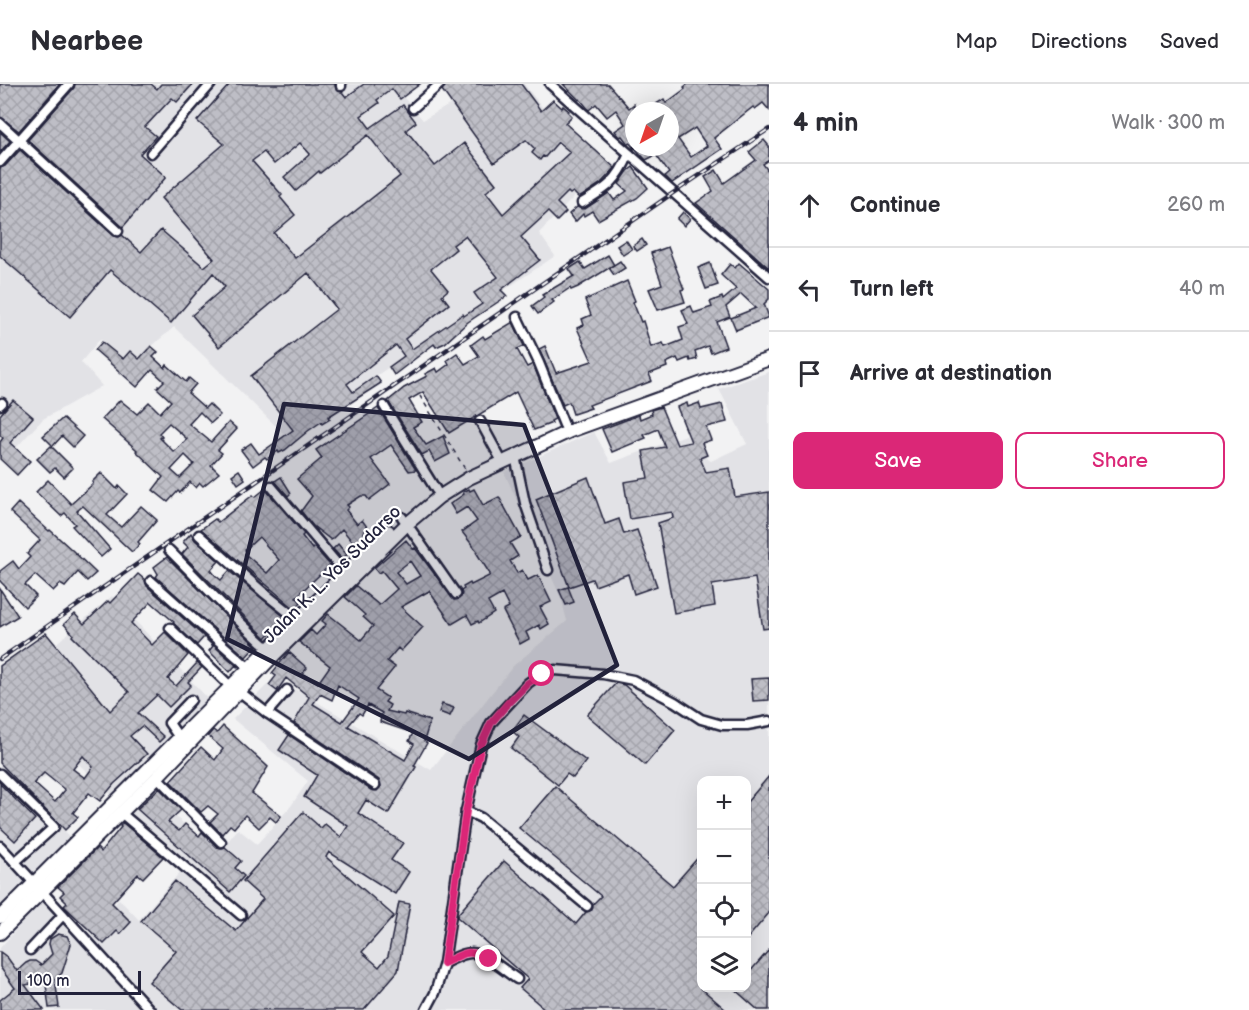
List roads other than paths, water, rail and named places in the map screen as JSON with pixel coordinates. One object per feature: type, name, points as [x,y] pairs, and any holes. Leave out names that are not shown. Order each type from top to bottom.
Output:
[{"type":"highway","name":"Jalan K. L. Yos Sudarso","points":[[0,933],[126,785],[274,655],[436,490],[564,424],[769,352]]},
{"type":"highway","name":"Jalan K. L. Yos Sudarso","points":[[0,917],[39,886],[121,813],[157,777],[235,690],[249,668],[268,648],[345,573],[405,521],[469,478],[570,431],[769,359]]},
{"type":"street","points":[[0,162],[69,84]]},
{"type":"street","points":[[151,153],[211,84]]},
{"type":"street","points":[[413,108],[440,84]]},
{"type":"street","points":[[550,84],[625,150]]},
{"type":"street","points":[[0,123],[118,231]]},
{"type":"street","points":[[582,203],[608,187],[622,170],[628,156]]},
{"type":"street","points":[[631,156],[769,277]]},
{"type":"street","points":[[518,317],[564,424]]},
{"type":"street","points":[[384,406],[436,490]]},
{"type":"street","points":[[480,422],[499,456]]},
{"type":"street","points":[[515,456],[525,503],[548,570]]},
{"type":"street","points":[[271,486],[345,573]]},
{"type":"street","points":[[405,521],[456,594]]},
{"type":"street","points":[[199,535],[297,619]]},
{"type":"street","points":[[169,550],[268,648]]},
{"type":"street","points":[[151,581],[249,668]]},
{"type":"street","points":[[170,628],[235,690],[375,785]]},
{"type":"street","points":[[426,1010],[435,993],[444,963],[466,811],[481,745],[491,723],[528,683],[542,674],[555,670],[603,674],[633,680],[675,702],[701,719],[722,725],[747,725],[769,721]]},
{"type":"street","points":[[267,713],[287,690]]},
{"type":"street","points":[[180,739],[169,723],[191,700]]},
{"type":"street","points":[[0,774],[54,827],[15,862]]},
{"type":"street","points":[[157,777],[221,842]]},
{"type":"street","points":[[466,811],[481,818],[587,906]]},
{"type":"street","points":[[121,813],[241,915]]},
{"type":"street","points":[[0,846],[150,1010]]},
{"type":"street","points":[[30,950],[63,915]]},
{"type":"street","points":[[444,963],[474,952],[489,959],[517,979]]},
{"type":"railway","points":[[0,659],[769,129]]}]
